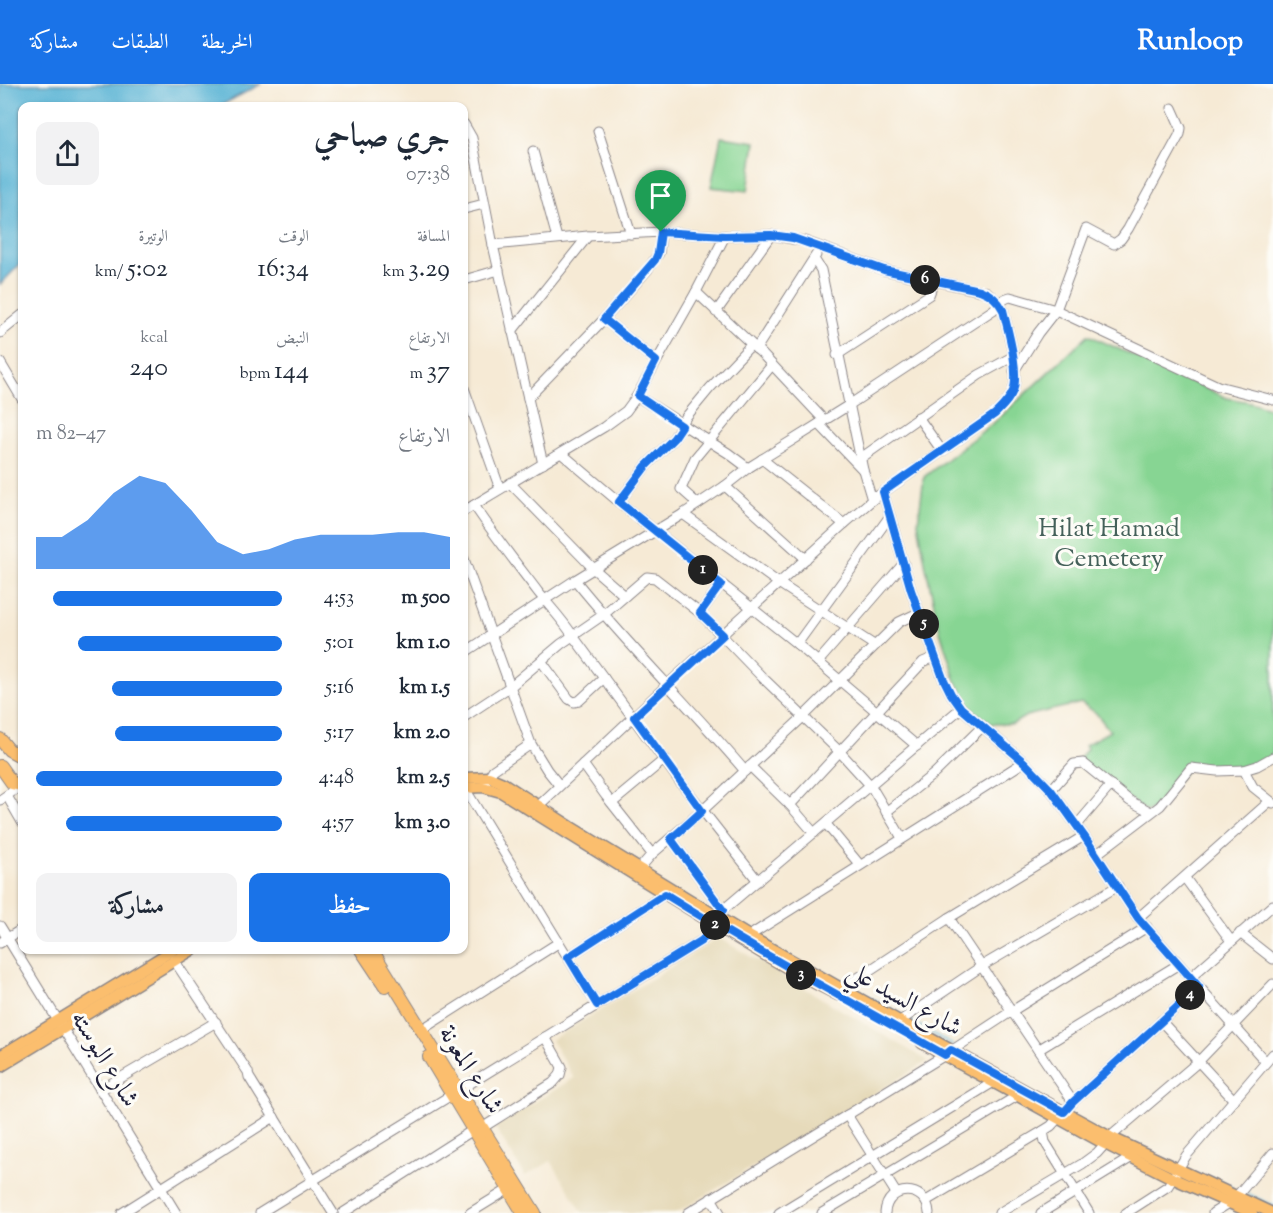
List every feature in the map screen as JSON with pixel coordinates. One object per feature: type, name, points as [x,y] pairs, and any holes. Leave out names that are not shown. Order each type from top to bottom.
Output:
[{"type":"highway","points":[[0,739],[9,750],[18,755]]},
{"type":"highway","points":[[1,773],[12,783],[18,784]]},
{"type":"highway","name":"شارع المعونة","points":[[364,954],[535,1213]]},
{"type":"highway","name":"شارع المعونة","points":[[374,954],[421,1030],[455,1092]]},
{"type":"highway","name":"شارع المعونة","points":[[478,1129],[524,1213]]},
{"type":"main road","points":[[468,778],[489,777]]},
{"type":"main road","name":"شارع السيد علي","points":[[489,777],[503,783],[535,809],[665,894],[718,917],[799,975],[900,1021],[992,1083],[1061,1115]]},
{"type":"main road","name":"شارع السيد علي","points":[[468,788],[483,788],[501,792],[535,809],[640,868],[838,991],[1132,1157],[1233,1200],[1272,1213]]},
{"type":"main road","points":[[0,1067],[60,1024],[170,954]]},
{"type":"main road","points":[[0,1056],[60,1024]]},
{"type":"main road","name":"شارع السيد علي","points":[[1107,1141],[1174,1174]]},
{"type":"main road","name":"شارع السيد علي","points":[[1233,1200],[1252,1213]]},
{"type":"street","points":[[1014,371],[1056,310],[1086,230],[1114,244],[1122,239],[1128,230],[1180,135],[1181,128],[1172,108]]},
{"type":"street","points":[[468,131],[472,138],[484,204],[543,464]]},
{"type":"street","points":[[598,131],[631,234]]},
{"type":"street","points":[[533,150],[557,238]]},
{"type":"street","points":[[468,208],[484,204]]},
{"type":"street","points":[[493,245],[557,238],[661,232],[725,236],[771,235],[793,238],[884,270],[987,292],[999,303],[1007,328],[1014,371],[1014,389],[995,414],[883,492],[843,524],[535,809]]},
{"type":"street","points":[[528,398],[604,319],[655,260],[661,232]]},
{"type":"street","points":[[716,312],[771,235]]},
{"type":"street","points":[[512,330],[588,236]]},
{"type":"street","points":[[468,509],[604,427],[626,411],[638,396],[725,236]]},
{"type":"street","points":[[619,502],[646,466],[674,438],[710,388],[753,347],[814,259],[819,247]]},
{"type":"street","points":[[814,259],[821,270],[837,355],[872,500]]},
{"type":"street","points":[[468,279],[499,270]]},
{"type":"street","points":[[837,355],[929,295],[934,282]]},
{"type":"street","points":[[696,291],[772,365],[863,470]]},
{"type":"street","points":[[468,650],[575,580],[683,514],[748,468],[849,405],[1010,297],[1056,310],[1218,386],[1273,400]]},
{"type":"street","points":[[0,333],[18,318]]},
{"type":"street","points":[[604,319],[656,361]]},
{"type":"street","points":[[861,458],[989,368],[1012,357]]},
{"type":"street","points":[[0,362],[18,392]]},
{"type":"street","points":[[698,504],[681,489],[695,458],[772,365]]},
{"type":"street","points":[[638,396],[682,426],[709,440],[748,468]]},
{"type":"street","points":[[468,405],[500,489]]},
{"type":"street","points":[[918,417],[942,451]]},
{"type":"street","points":[[561,453],[818,662],[916,746]]},
{"type":"street","points":[[762,459],[843,524]]},
{"type":"street","points":[[510,483],[594,569],[625,596]]},
{"type":"street","points":[[725,486],[806,559]]},
{"type":"street","points":[[883,492],[911,590],[951,694],[961,708],[1024,762],[1051,790],[1097,854],[1138,918],[1266,1062]]},
{"type":"street","points":[[474,505],[503,548],[544,600],[561,617],[702,811],[758,881]]},
{"type":"street","points":[[683,514],[780,584],[874,645]]},
{"type":"street","points":[[797,645],[890,516]]},
{"type":"street","points":[[818,662],[904,563]]},
{"type":"street","points":[[468,714],[511,686],[603,615],[647,577],[655,578],[700,613],[840,752],[871,786],[902,837]]},
{"type":"street","points":[[575,580],[603,615],[667,685],[720,741],[790,805],[814,833]]},
{"type":"street","points":[[468,582],[511,686],[531,744],[559,785]]},
{"type":"street","points":[[700,613],[721,584]]},
{"type":"street","points":[[640,868],[652,854],[803,717],[899,622],[920,612]]},
{"type":"street","points":[[790,805],[923,662],[935,657]]},
{"type":"street","points":[[542,662],[569,699],[574,702],[579,701],[604,678]]},
{"type":"street","points":[[260,1213],[701,941],[709,934],[718,917],[758,881],[961,708]]},
{"type":"street","points":[[886,812],[935,772],[983,726]]},
{"type":"street","points":[[483,788],[493,770],[531,744]]},
{"type":"street","points":[[1097,854],[1160,806],[1191,768],[1217,771],[1244,770],[1273,757]]},
{"type":"street","points":[[612,803],[665,759]]},
{"type":"street","points":[[749,936],[902,837],[1024,762]]},
{"type":"street","points":[[1051,790],[1074,764],[1079,762],[1130,801],[1151,812]]},
{"type":"street","points":[[583,764],[652,854]]},
{"type":"street","points":[[1138,918],[1271,802],[1253,787],[1244,770]]},
{"type":"street","points":[[1077,825],[1110,785]]},
{"type":"street","points":[[18,788],[3,798],[18,817]]},
{"type":"street","points":[[468,795],[597,1005]]},
{"type":"street","points":[[826,824],[860,865]]},
{"type":"street","points":[[838,991],[949,918],[1084,836]]},
{"type":"street","points":[[671,839],[718,917]]},
{"type":"street","points":[[1185,878],[1231,941]]},
{"type":"street","points":[[900,1021],[982,966],[1118,886]]},
{"type":"street","points":[[568,957],[665,894]]},
{"type":"street","points":[[1191,977],[1273,904]]},
{"type":"street","points":[[949,918],[1073,1102]]},
{"type":"street","name":"شارع البوسته","points":[[0,926],[4,940],[60,1024],[176,1213]]},
{"type":"street","points":[[688,1213],[1147,927]]},
{"type":"street","points":[[4,940],[18,931]]},
{"type":"street","points":[[1240,933],[1273,960]]},
{"type":"street","points":[[421,1030],[558,943]]},
{"type":"street","points":[[174,954],[333,1213]]},
{"type":"street","points":[[1038,1050],[1179,964]]},
{"type":"street","points":[[999,1213],[1097,1153],[1107,1141],[1198,1062],[1273,984]]},
{"type":"street","points":[[926,1201],[1043,1131],[1199,987]]},
{"type":"street","points":[[1161,1021],[1234,1100]]},
{"type":"street","points":[[100,1090],[216,1022]]},
{"type":"street","points":[[343,1213],[553,1083],[560,1075],[562,1066],[545,1037]]},
{"type":"street","points":[[1125,1213],[1161,1191],[1199,1140],[1273,1054]]},
{"type":"street","points":[[780,1213],[992,1083]]},
{"type":"street","points":[[822,1213],[1017,1096]]},
{"type":"street","points":[[847,1115],[896,1193]]},
{"type":"street","points":[[122,1213],[162,1190],[274,1117]]},
{"type":"street","points":[[1043,1131],[1045,1142],[1089,1213]]},
{"type":"street","points":[[1213,1213],[1233,1200],[1273,1153]]},
{"type":"street","points":[[1041,1213],[1132,1157]]},
{"type":"street","points":[[470,1213],[509,1189]]},
{"type":"street","points":[[885,1213],[887,1202],[896,1193],[909,1190],[922,1196],[929,1213]]},
{"type":"street","points":[[711,1198],[720,1213]]},
{"type":"shaded area","points":[[719,938],[928,1061],[676,1213],[583,1213],[551,1161],[525,1176],[495,1127],[574,1078],[551,1040]]},
{"type":"green space","points":[[721,137],[755,142],[748,191],[711,187]]},
{"type":"green space","name":"Hilat Hamad Cemetery","points":[[1088,335],[1227,398],[1273,409],[1273,758],[1250,770],[1190,765],[1154,809],[1147,812],[1078,760],[1087,749],[1085,745],[1110,731],[1096,713],[1081,703],[1026,716],[1013,724],[992,724],[973,711],[955,679],[940,631],[918,522],[924,477],[997,420]]},
{"type":"water","points":[[0,84],[261,84],[227,102],[18,102],[18,266],[0,285]]},
{"type":"waterway","points":[[864,994],[903,1016]]},
{"type":"waterway","points":[[908,1019],[952,1045]]},
{"type":"waterway","points":[[1210,1178],[1232,1187]]},
{"type":"waterway","points":[[1246,1193],[1273,1206]]},
{"type":"route","points":[[661,232],[655,260],[604,319],[656,361],[638,396],[682,426],[674,438],[646,466],[619,502],[721,584],[700,613],[723,635],[634,717],[702,811],[671,839],[723,910],[718,917],[714,925],[709,934],[701,941],[597,1005],[568,957],[665,894],[714,925],[799,975],[836,993],[945,1055],[951,1050],[1064,1112],[1199,987],[1138,918],[1051,790],[1024,762],[961,708],[943,678],[911,590],[883,492],[995,414],[1010,398],[1014,389],[1014,371],[1003,310],[987,292],[884,270],[793,238],[771,235],[725,236],[661,232]]}]
